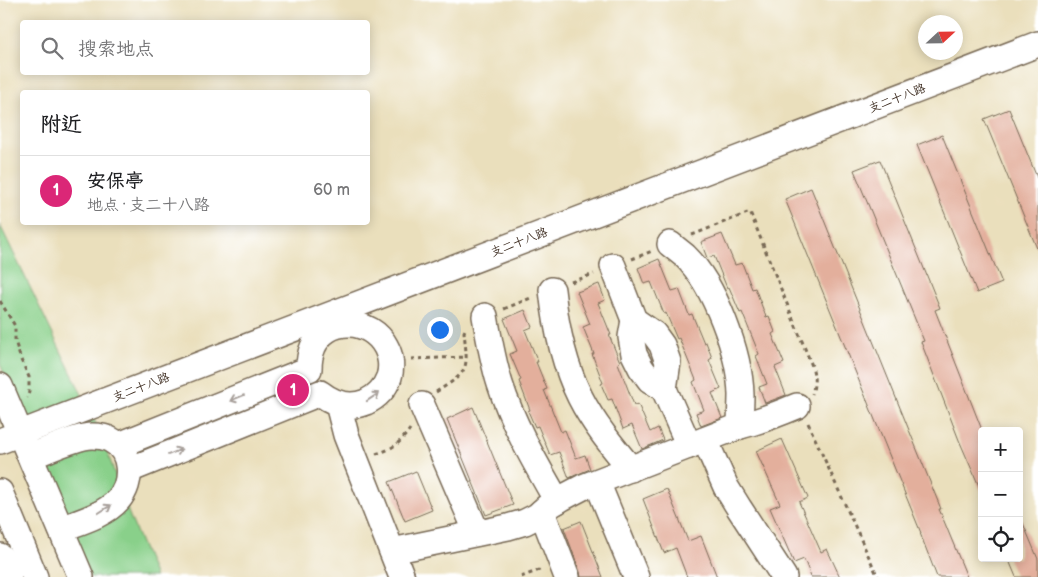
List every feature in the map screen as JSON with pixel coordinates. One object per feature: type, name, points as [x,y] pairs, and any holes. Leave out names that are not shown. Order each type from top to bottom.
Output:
[{"type":"street","name":"支二十八路","points":[[12,432],[1038,44]]},
{"type":"street","points":[[670,244],[685,256],[706,285],[727,330],[738,368],[741,394],[740,426]]},
{"type":"street","points":[[613,266],[634,320],[654,334],[662,345],[668,362],[664,388],[697,443],[784,577]]},
{"type":"street","points":[[552,290],[559,338],[566,364],[580,397],[608,441],[631,469]]},
{"type":"street","points":[[485,316],[495,366],[507,403],[550,507],[567,577]]},
{"type":"street","points":[[129,470],[277,411],[329,399],[349,406],[371,400],[386,383],[390,374],[390,359],[389,352],[383,341],[375,332],[364,326],[344,324],[331,328],[321,336],[313,346],[309,370],[313,382],[329,399],[346,435],[402,577]]},
{"type":"street","points":[[118,445],[309,370]]},
{"type":"street","points":[[0,386],[12,432],[31,456],[81,577]]},
{"type":"street","points":[[266,386],[277,411]]},
{"type":"street","points":[[422,405],[477,533]]},
{"type":"street","points":[[392,551],[524,522],[583,487],[740,426],[776,416],[798,406]]},
{"type":"street","points":[[201,412],[211,438]]},
{"type":"street","points":[[31,456],[82,437],[93,436],[110,439],[118,445],[126,456],[129,470],[127,485],[119,500],[106,511],[61,529]]},
{"type":"street","points":[[597,482],[636,577]]},
{"type":"street","points":[[0,492],[35,577]]},
{"type":"street","points":[[0,556],[9,577]]},
{"type":"path","points":[[750,212],[815,376],[813,393],[809,400],[798,406],[878,577]]},
{"type":"path","points":[[0,300],[15,326],[15,341],[29,377],[29,392],[25,406],[12,432]]},
{"type":"path","points":[[390,359],[466,357],[482,360],[495,366]]},
{"type":"green space","points":[[0,225],[101,434],[129,514],[155,577],[90,577],[0,364]]},
{"type":"building","points":[[1009,109],[1038,180],[1038,251],[984,119]]},
{"type":"building","points":[[942,135],[1002,283],[977,293],[917,145]]},
{"type":"building","points":[[880,160],[940,308],[935,310],[981,427],[978,427],[978,484],[921,342],[924,341],[854,170]]},
{"type":"building","points":[[811,188],[967,577],[937,577],[921,533],[785,199]]},
{"type":"building","points":[[722,234],[735,265],[742,263],[752,289],[755,288],[766,317],[769,316],[775,332],[772,334],[784,363],[775,367],[786,395],[765,403],[759,387],[767,384],[756,356],[759,354],[742,312],[740,313],[729,287],[727,288],[714,256],[707,258],[701,242]]},
{"type":"building","points":[[659,259],[672,291],[679,289],[689,315],[692,314],[704,343],[706,342],[712,358],[709,360],[721,389],[712,393],[722,418],[701,426],[696,413],[704,410],[693,382],[696,380],[679,338],[677,339],[666,313],[664,314],[651,282],[644,284],[638,268]]},
{"type":"building","points":[[599,284],[605,300],[598,303],[611,335],[609,335],[620,362],[618,363],[634,405],[638,404],[650,432],[658,428],[663,440],[642,449],[632,425],[623,429],[612,399],[608,400],[601,384],[603,383],[592,354],[594,354],[583,327],[590,324],[577,292]]},
{"type":"building","points":[[525,310],[532,327],[525,330],[547,389],[544,390],[561,432],[565,430],[576,458],[585,455],[590,469],[569,478],[559,452],[550,455],[538,426],[535,427],[519,381],[521,380],[510,354],[517,351],[504,319]]},
{"type":"building","points":[[473,407],[513,505],[486,515],[447,419]]},
{"type":"building","points":[[782,439],[808,498],[799,502],[821,552],[827,549],[840,577],[811,577],[804,559],[794,563],[770,508],[780,504],[756,451]]},
{"type":"building","points":[[416,471],[432,510],[405,521],[389,482]]},
{"type":"building","points":[[667,489],[688,541],[701,536],[717,577],[687,577],[676,548],[664,553],[643,499]]},
{"type":"building","points":[[581,521],[603,577],[581,577],[564,528]]},
{"type":"building","points":[[1023,523],[1038,559],[1038,577],[1016,577],[1010,562],[1023,562]]},
{"type":"place","name":"安保亭","points":[[293,390]]}]
